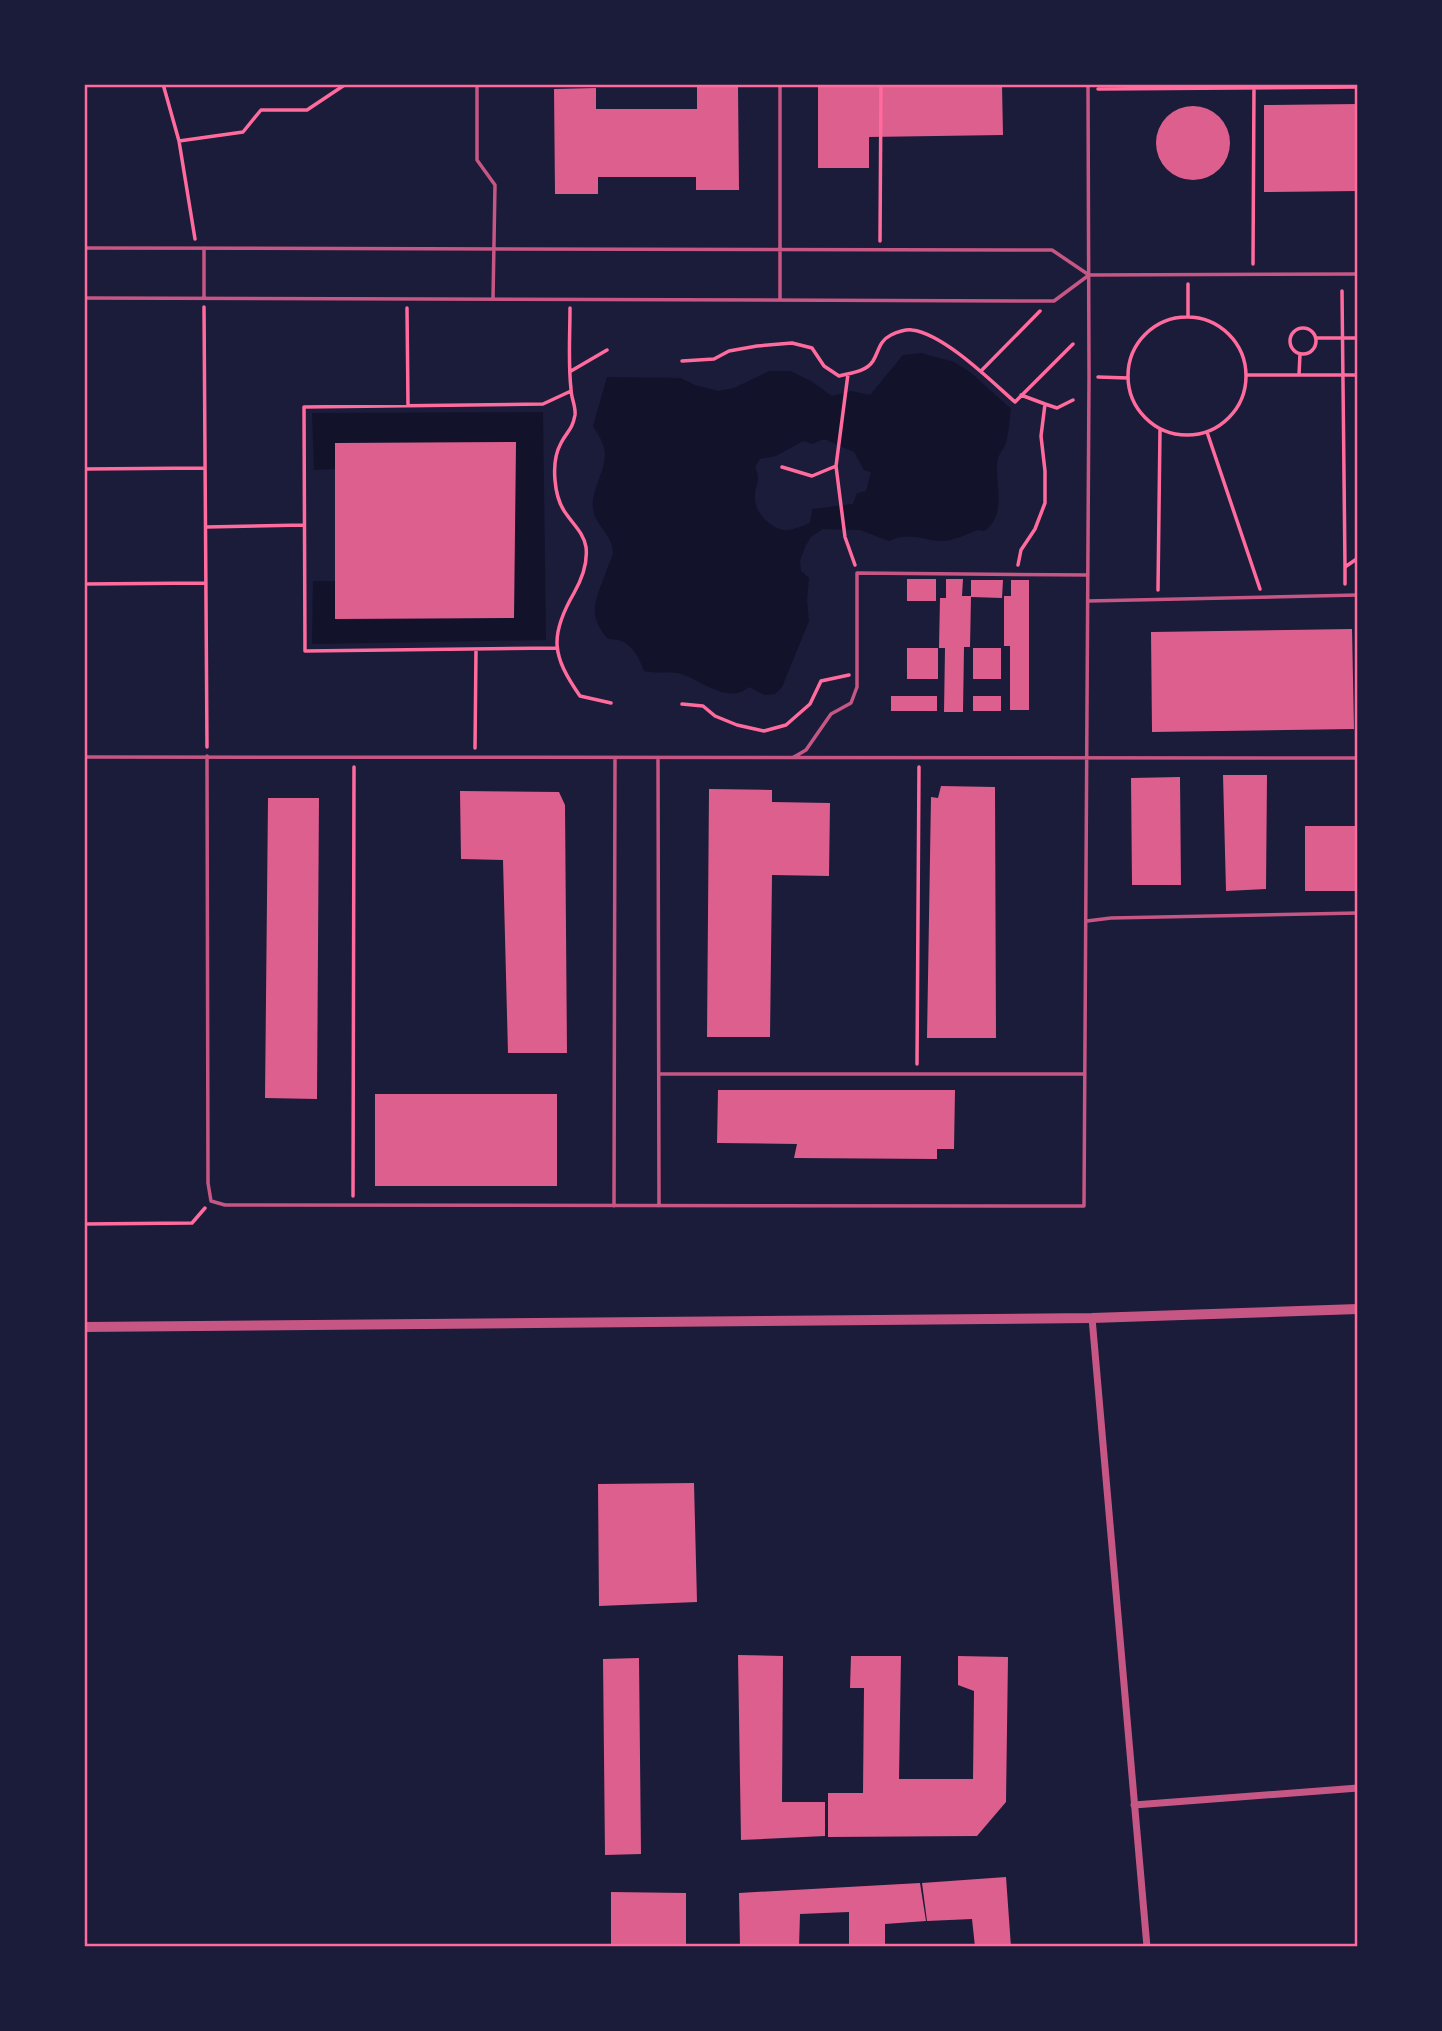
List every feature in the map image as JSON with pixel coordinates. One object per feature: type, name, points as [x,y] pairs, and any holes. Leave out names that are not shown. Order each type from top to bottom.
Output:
[{"type":"street","points":[[84,1327],[1092,1318],[1358,1309]]},
{"type":"street","points":[[1092,1318],[1147,1947]]},
{"type":"street","points":[[1133,1805],[1358,1787]]},
{"type":"lane","points":[[477,84],[477,160],[495,185],[493,299]]},
{"type":"lane","points":[[780,84],[780,300]]},
{"type":"lane","points":[[207,756],[208,1183],[211,1201],[225,1205],[353,1206],[1084,1206],[1088,86]]},
{"type":"lane","points":[[84,248],[1052,250],[1089,275],[1358,274]]},
{"type":"lane","points":[[204,248],[204,298]]},
{"type":"lane","points":[[84,298],[1054,301],[1089,275]]},
{"type":"lane","points":[[792,758],[806,750],[831,714],[850,703],[857,687],[858,573],[1088,575]]},
{"type":"lane","points":[[1088,601],[1358,596]]},
{"type":"lane","points":[[84,757],[1358,758]]},
{"type":"lane","points":[[614,1206],[615,758]]},
{"type":"lane","points":[[658,758],[659,1206]]},
{"type":"lane","points":[[1087,921],[1111,918],[1358,913]]},
{"type":"lane","points":[[659,1074],[1085,1074]]},
{"type":"path","points":[[163,84],[179,141],[196,248]]},
{"type":"path","points":[[179,141],[243,132],[261,110],[307,110],[345,84]]},
{"type":"path","points":[[880,250],[881,84]]},
{"type":"path","points":[[1088,86],[1358,87]]},
{"type":"path","points":[[1253,275],[1254,86]]},
{"type":"path","points":[[1188,275],[1188,316]]},
{"type":"path","points":[[1342,291],[1345,596]]},
{"type":"path","points":[[204,298],[207,756]]},
{"type":"path","points":[[407,299],[408,405]]},
{"type":"path","points":[[570,299],[570,391],[575,411],[572,429],[561,442],[554,477],[557,497],[586,545],[586,565],[560,622],[556,648],[569,680],[580,696],[611,703]]},
{"type":"path","points":[[981,371],[1040,311]]},
{"type":"path","points":[[1188,316],[1206,319],[1222,327],[1235,340],[1244,356],[1247,375],[1244,393],[1236,410],[1223,424],[1191,436],[1160,429],[1147,420],[1130,393],[1128,378],[1130,359],[1139,341],[1160,323],[1188,316]]},
{"type":"path","points":[[1300,354],[1292,349],[1289,341],[1295,330],[1308,328],[1316,338]]},
{"type":"path","points":[[682,361],[715,359],[729,351],[792,343],[812,348],[824,366],[839,376],[861,370],[872,362],[878,346],[891,335],[911,329],[931,336],[981,371],[1015,402],[1073,344]]},
{"type":"path","points":[[1316,338],[1358,338]]},
{"type":"path","points":[[1300,354],[1312,350],[1316,338]]},
{"type":"path","points":[[570,370],[607,350]]},
{"type":"path","points":[[1299,375],[1300,354]]},
{"type":"path","points":[[848,374],[836,466],[845,537],[858,573]]},
{"type":"path","points":[[1247,375],[1358,375]]},
{"type":"path","points":[[1089,377],[1128,378]]},
{"type":"path","points":[[556,648],[305,651],[304,407],[543,404],[570,391]]},
{"type":"path","points":[[1021,395],[1057,408],[1073,400]]},
{"type":"path","points":[[1016,575],[1021,550],[1035,529],[1045,503],[1041,436],[1045,404]]},
{"type":"path","points":[[1157,599],[1160,429]]},
{"type":"path","points":[[1207,432],[1263,597]]},
{"type":"path","points":[[782,467],[812,476],[836,466]]},
{"type":"path","points":[[84,469],[205,468]]},
{"type":"path","points":[[206,527],[304,526]]},
{"type":"path","points":[[1345,567],[1358,558]]},
{"type":"path","points":[[84,584],[206,583]]},
{"type":"path","points":[[475,757],[476,650]]},
{"type":"path","points":[[682,704],[703,706],[715,716],[737,726],[764,732],[786,724],[810,704],[821,681],[857,674]]},
{"type":"path","points":[[353,1206],[354,756]]},
{"type":"path","points":[[917,1074],[919,758]]},
{"type":"path","points":[[84,1224],[192,1223],[211,1201]]},
{"type":"shaded area","points":[[921,353],[954,362],[970,372],[1011,409],[1006,443],[998,458],[998,507],[992,524],[984,531],[978,530],[944,541],[908,537],[889,541],[860,530],[823,529],[811,537],[800,560],[801,571],[809,578],[809,621],[782,687],[775,694],[765,695],[749,687],[731,694],[677,673],[644,671],[632,648],[622,641],[608,639],[597,621],[595,605],[613,555],[613,547],[593,509],[594,493],[603,469],[605,453],[593,426],[607,377],[681,378],[718,391],[734,388],[769,371],[790,371],[811,381],[832,396],[851,391],[870,395],[903,355]],"holes":[[[824,439],[854,452],[864,470],[871,472],[866,491],[857,493],[853,504],[812,509],[810,523],[790,530],[773,526],[760,514],[755,499],[758,480],[755,467],[760,459],[776,456],[803,441],[812,444]]]},
{"type":"shaded area","points":[[543,412],[546,640],[312,644],[313,581],[335,581],[336,620],[514,618],[516,442],[336,443],[335,469],[314,470],[312,413]]},
{"type":"building","points":[[818,84],[1002,85],[1003,135],[869,137],[869,168],[818,168]]},
{"type":"building","points":[[697,85],[738,85],[739,190],[696,190],[696,177],[598,177],[598,194],[555,194],[554,89],[596,88],[596,109],[697,109]]},
{"type":"building","points":[[1358,104],[1358,191],[1264,192],[1264,105]]},
{"type":"building","points":[[1193,106],[1207,109],[1219,117],[1227,129],[1230,143],[1227,157],[1219,169],[1207,177],[1193,180],[1179,177],[1167,169],[1159,157],[1156,143],[1159,129],[1167,117],[1179,109]]},
{"type":"building","points":[[516,442],[514,618],[335,619],[335,443]]},
{"type":"building","points":[[907,579],[936,579],[936,601],[907,601]]},
{"type":"building","points":[[946,579],[963,579],[962,596],[971,596],[971,580],[1003,580],[1002,598],[971,597],[970,647],[964,647],[963,712],[944,712],[945,648],[939,648],[940,598],[946,598]]},
{"type":"building","points":[[1011,580],[1029,580],[1029,710],[1010,710],[1010,646],[1004,646],[1004,596],[1011,596]]},
{"type":"building","points":[[1352,629],[1354,729],[1152,732],[1151,632]]},
{"type":"building","points":[[907,648],[938,648],[938,679],[907,679]]},
{"type":"building","points":[[973,648],[1001,648],[1001,679],[973,679]]},
{"type":"building","points":[[891,696],[937,696],[937,711],[891,711]]},
{"type":"building","points":[[973,696],[1001,696],[1001,711],[973,711]]},
{"type":"building","points":[[1223,775],[1267,775],[1266,889],[1226,891]]},
{"type":"building","points":[[1180,777],[1181,885],[1132,885],[1131,778]]},
{"type":"building","points":[[941,786],[995,787],[996,1038],[927,1038],[931,797],[938,798]]},
{"type":"building","points":[[709,789],[772,790],[772,802],[830,803],[829,876],[772,875],[770,1037],[707,1037]]},
{"type":"building","points":[[460,791],[559,792],[565,805],[567,1053],[508,1053],[503,860],[461,859]]},
{"type":"building","points":[[268,798],[319,798],[317,1099],[265,1098]]},
{"type":"building","points":[[1305,826],[1358,826],[1358,891],[1305,891]]},
{"type":"building","points":[[718,1090],[955,1090],[954,1149],[937,1149],[937,1159],[794,1158],[797,1144],[717,1143]]},
{"type":"building","points":[[375,1094],[557,1094],[557,1186],[375,1186]]},
{"type":"building","points":[[694,1483],[697,1602],[599,1606],[598,1484]]},
{"type":"building","points":[[738,1655],[783,1656],[782,1802],[825,1802],[825,1836],[741,1840]]},
{"type":"building","points":[[851,1656],[901,1656],[899,1779],[973,1779],[974,1691],[958,1685],[958,1656],[1008,1657],[1006,1802],[977,1836],[828,1837],[828,1793],[863,1793],[864,1688],[850,1688]]},
{"type":"building","points":[[639,1658],[641,1854],[605,1855],[603,1659]]},
{"type":"building","points":[[1006,1877],[1011,1947],[975,1947],[972,1919],[927,1921],[922,1883]]},
{"type":"building","points":[[920,1883],[926,1921],[885,1924],[885,1947],[849,1947],[849,1912],[800,1914],[799,1947],[740,1947],[739,1893]]},
{"type":"building","points":[[611,1892],[686,1893],[686,1947],[611,1947]]}]
